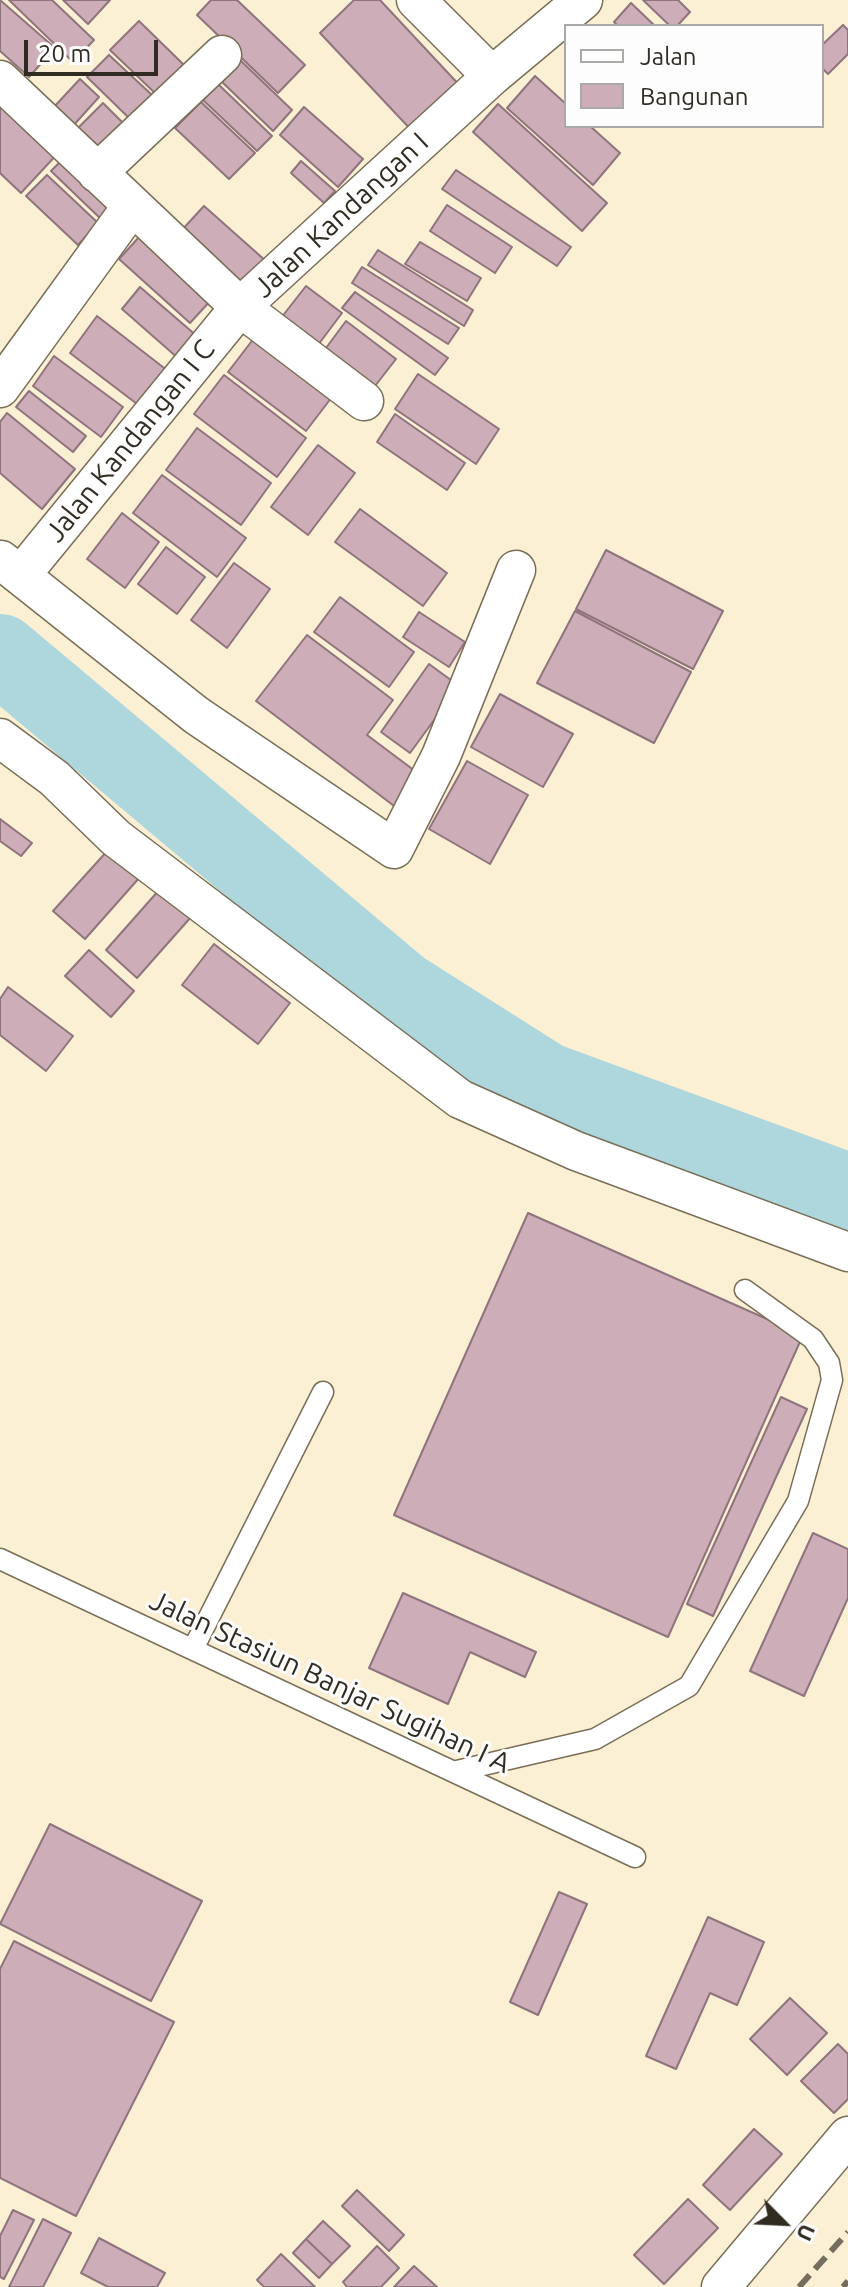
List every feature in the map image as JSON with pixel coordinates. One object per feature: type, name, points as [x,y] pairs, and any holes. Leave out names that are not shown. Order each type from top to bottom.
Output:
[{"type":"street","points":[[416,0],[492,76]]},
{"type":"street","name":"Jalan Kandangan I","points":[[0,80],[240,307],[492,76],[583,0]]},
{"type":"street","points":[[97,173],[222,55]]},
{"type":"street","points":[[0,388],[132,206]]},
{"type":"street","points":[[240,307],[364,401]]},
{"type":"street","name":"Jalan Kandangan I C","points":[[10,567],[240,307]]},
{"type":"street","points":[[10,567],[196,715],[394,849],[441,756],[516,570]]},
{"type":"street","points":[[0,738],[54,778],[116,838],[460,1099],[576,1151],[848,1252]]},
{"type":"street","points":[[721,2287],[848,2136]]},
{"type":"lane","points":[[457,1771],[595,1739],[689,1686],[798,1501],[832,1380],[829,1363],[813,1339],[745,1290]]},
{"type":"lane","points":[[193,1649],[323,1392]]},
{"type":"lane","name":"Jalan Stasiun Banjar Sugihan I A","points":[[0,1559],[635,1857]]},
{"type":"building","points":[[0,0],[55,48],[29,77],[0,51]]},
{"type":"building","points":[[9,0],[52,0],[94,40],[73,62]]},
{"type":"building","points":[[63,0],[110,0],[88,24]]},
{"type":"building","points":[[211,0],[237,0],[305,65],[278,93],[197,15]]},
{"type":"building","points":[[354,0],[380,0],[463,89],[415,134],[320,33]]},
{"type":"building","points":[[643,0],[678,0],[690,12],[679,24],[668,24]]},
{"type":"building","points":[[631,3],[653,24],[616,24],[614,22]]},
{"type":"building","points":[[139,21],[185,66],[157,95],[110,50]]},
{"type":"building","points":[[843,25],[848,30],[848,54],[828,74],[824,70],[824,43]]},
{"type":"building","points":[[109,55],[152,95],[129,118],[87,77]]},
{"type":"building","points":[[240,60],[292,110],[273,131],[221,81]]},
{"type":"building","points":[[535,76],[564,102],[564,128],[592,128],[620,153],[593,185],[507,108]]},
{"type":"building","points":[[80,79],[99,97],[72,127],[53,108]]},
{"type":"building","points":[[218,84],[272,136],[257,151],[203,100]]},
{"type":"building","points":[[0,94],[61,150],[21,193],[0,173]]},
{"type":"building","points":[[201,102],[255,153],[229,179],[175,128]]},
{"type":"building","points":[[103,103],[125,125],[99,152],[76,130]]},
{"type":"building","points":[[498,104],[607,203],[582,231],[473,132]]},
{"type":"building","points":[[304,107],[363,159],[338,187],[280,135]]},
{"type":"building","points":[[70,152],[121,201],[103,221],[51,171]]},
{"type":"building","points":[[301,161],[335,191],[324,203],[291,173]]},
{"type":"building","points":[[456,170],[571,247],[557,266],[442,189]]},
{"type":"building","points":[[47,175],[98,223],[78,245],[26,196]]},
{"type":"building","points":[[447,205],[512,247],[495,273],[430,231]]},
{"type":"building","points":[[204,206],[267,262],[244,288],[181,231]]},
{"type":"building","points":[[141,235],[212,299],[190,323],[119,259]]},
{"type":"building","points":[[420,242],[481,278],[467,301],[405,264]]},
{"type":"building","points":[[378,250],[473,310],[464,326],[368,265]]},
{"type":"building","points":[[362,267],[459,328],[448,344],[352,283]]},
{"type":"building","points":[[306,286],[342,313],[318,345],[281,318]]},
{"type":"building","points":[[140,287],[198,337],[179,359],[122,309]]},
{"type":"building","points":[[355,292],[448,358],[435,375],[342,308]]},
{"type":"building","points":[[97,316],[168,371],[141,407],[70,353]]},
{"type":"building","points":[[346,321],[396,359],[375,386],[326,348]]},
{"type":"building","points":[[258,333],[335,393],[306,431],[228,372]]},
{"type":"building","points":[[54,356],[123,407],[101,437],[33,386]]},
{"type":"building","points":[[418,374],[499,429],[476,464],[395,409]]},
{"type":"building","points":[[224,375],[306,438],[277,477],[194,414]]},
{"type":"building","points":[[29,391],[86,436],[73,452],[16,407]]},
{"type":"building","points":[[7,413],[75,469],[42,509],[0,473],[0,422]]},
{"type":"building","points":[[395,414],[465,463],[447,490],[377,442]]},
{"type":"building","points":[[197,428],[271,483],[241,525],[166,470]]},
{"type":"building","points":[[318,445],[355,473],[308,535],[271,507]]},
{"type":"building","points":[[162,475],[246,538],[217,577],[133,513]]},
{"type":"building","points":[[360,509],[447,573],[423,606],[335,542]]},
{"type":"building","points":[[122,513],[159,542],[125,588],[87,559]]},
{"type":"building","points":[[166,547],[205,577],[177,614],[138,584]]},
{"type":"building","points":[[606,550],[723,611],[693,669],[576,609]]},
{"type":"building","points":[[234,563],[270,589],[227,648],[191,620]]},
{"type":"building","points":[[340,597],[414,652],[389,687],[314,632]]},
{"type":"building","points":[[575,611],[691,672],[654,743],[537,683]]},
{"type":"building","points":[[419,612],[465,642],[449,667],[403,637]]},
{"type":"building","points":[[307,635],[393,700],[367,735],[423,777],[398,809],[256,701]]},
{"type":"building","points":[[429,664],[459,686],[410,753],[381,732]]},
{"type":"building","points":[[500,694],[573,734],[543,787],[471,747]]},
{"type":"building","points":[[467,761],[528,795],[490,864],[429,829]]},
{"type":"building","points":[[0,819],[32,843],[21,856],[0,841]]},
{"type":"building","points":[[109,849],[140,877],[85,939],[53,911]]},
{"type":"building","points":[[160,889],[191,917],[137,978],[106,950]]},
{"type":"building","points":[[214,944],[290,1003],[258,1044],[182,985]]},
{"type":"building","points":[[89,950],[134,991],[111,1017],[65,976]]},
{"type":"building","points":[[8,987],[73,1036],[46,1071],[0,1035],[0,999]]},
{"type":"building","points":[[528,1213],[803,1335],[668,1637],[394,1515]]},
{"type":"building","points":[[781,1397],[807,1409],[713,1616],[687,1604]]},
{"type":"building","points":[[813,1533],[848,1549],[848,1598],[804,1696],[750,1671]]},
{"type":"building","points":[[403,1593],[536,1652],[525,1677],[470,1652],[448,1704],[369,1668]]},
{"type":"building","points":[[50,1824],[202,1901],[151,2001],[0,1924]]},
{"type":"building","points":[[559,1892],[587,1904],[538,2015],[510,2002]]},
{"type":"building","points":[[708,1917],[764,1942],[737,2005],[710,1993],[676,2069],[646,2056]]},
{"type":"building","points":[[14,1941],[174,2022],[76,2216],[0,2178],[0,1969]]},
{"type":"building","points":[[790,1998],[827,2033],[787,2075],[750,2039]]},
{"type":"building","points":[[838,2044],[848,2054],[848,2099],[834,2113],[801,2081]]},
{"type":"building","points":[[754,2129],[782,2154],[730,2210],[703,2185]]},
{"type":"building","points":[[357,2190],[404,2235],[389,2251],[342,2206]]},
{"type":"building","points":[[688,2199],[718,2228],[664,2284],[634,2255]]},
{"type":"building","points":[[13,2210],[34,2220],[4,2279],[0,2277],[0,2236]]},
{"type":"building","points":[[43,2219],[71,2233],[43,2287],[9,2287]]},
{"type":"building","points":[[323,2221],[350,2246],[332,2264],[306,2239]]},
{"type":"building","points":[[99,2238],[165,2273],[157,2287],[108,2287],[81,2273]]},
{"type":"building","points":[[306,2239],[332,2264],[319,2278],[293,2253]]},
{"type":"building","points":[[377,2246],[399,2268],[381,2287],[347,2287],[343,2282]]},
{"type":"building","points":[[281,2254],[315,2287],[264,2287],[257,2280]]},
{"type":"building","points":[[414,2266],[437,2287],[394,2287]]},
{"type":"waterway","points":[[0,654],[400,990],[545,1082],[848,1193]]},
{"type":"railway","points":[[799,2287],[848,2232]]},
{"type":"railway","points":[[843,2287],[848,2281]]}]
